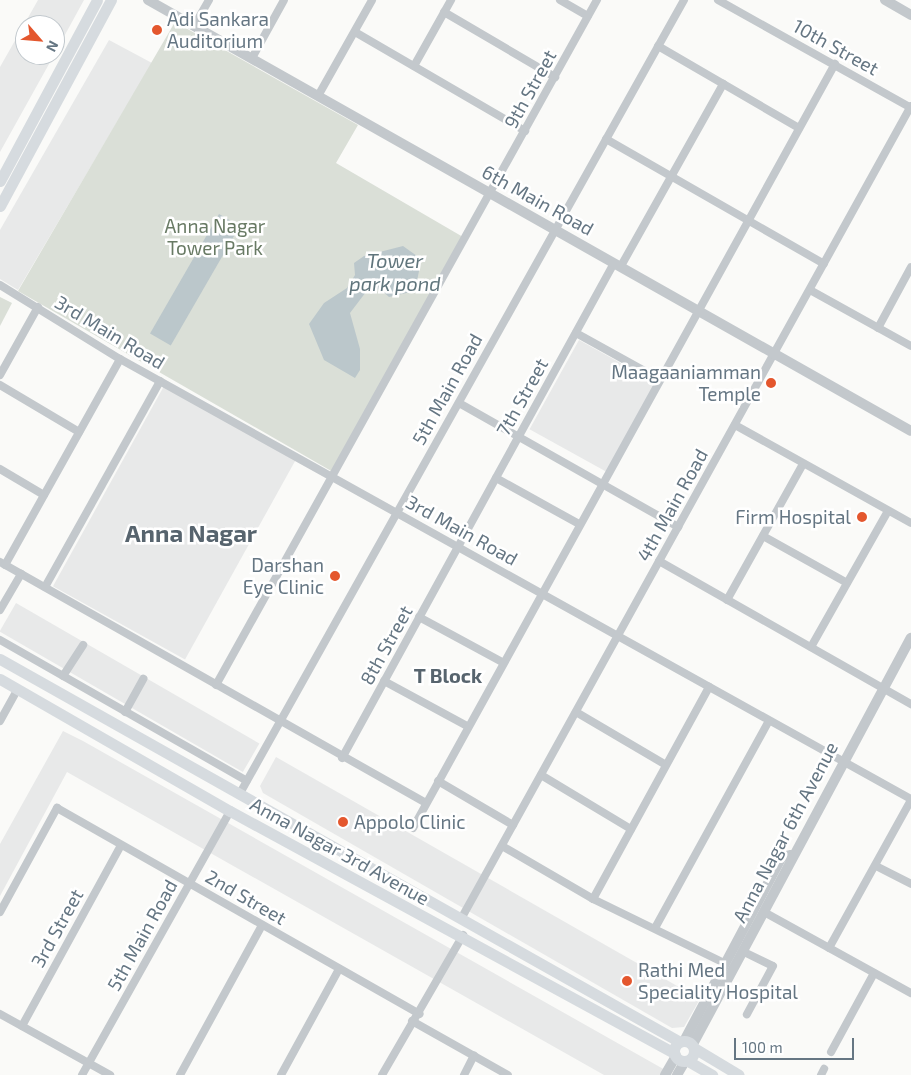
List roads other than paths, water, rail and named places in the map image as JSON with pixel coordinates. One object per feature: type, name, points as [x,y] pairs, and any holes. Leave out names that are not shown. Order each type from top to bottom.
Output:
[{"type":"main road","points":[[0,181],[97,0]]},
{"type":"main road","points":[[0,206],[111,0]]},
{"type":"main road","name":"Anna Nagar 3rd Avenue","points":[[0,659],[239,795],[688,1044],[739,1075]]},
{"type":"main road","name":"Anna Nagar 3rd Avenue","points":[[0,679],[230,811],[463,935],[712,1075]]},
{"type":"main road","points":[[681,1058],[688,1044]]},
{"type":"main road","points":[[681,1058],[693,1057],[688,1044]]},
{"type":"street","name":"6th Main Road","points":[[148,0],[911,431]]},
{"type":"street","points":[[194,26],[209,0]]},
{"type":"street","points":[[252,58],[284,0]]},
{"type":"street","points":[[318,96],[372,0]]},
{"type":"street","points":[[414,66],[451,0]]},
{"type":"street","points":[[560,0],[588,16]]},
{"type":"street","name":"9th Street","points":[[332,477],[597,0]]},
{"type":"street","name":"5th Main Road","points":[[239,795],[684,0]]},
{"type":"street","name":"10th Street","points":[[718,0],[911,107]]},
{"type":"street","points":[[885,0],[911,15]]},
{"type":"street","points":[[444,12],[555,77]]},
{"type":"street","points":[[355,32],[525,131]]},
{"type":"street","points":[[658,46],[799,128]]},
{"type":"street","points":[[413,828],[502,662],[835,64]]},
{"type":"street","name":"7th Street","points":[[458,547],[576,333],[672,176],[723,84]]},
{"type":"street","name":"4th Main Road","points":[[461,919],[911,107]]},
{"type":"street","points":[[606,139],[824,264]]},
{"type":"street","points":[[878,328],[910,270]]},
{"type":"street","name":"3rd Main Road","points":[[0,285],[160,381],[911,800]]},
{"type":"street","points":[[810,290],[911,346]]},
{"type":"street","points":[[0,376],[38,307]]},
{"type":"street","points":[[576,333],[659,379]]},
{"type":"street","points":[[120,358],[44,495],[2,563],[342,758],[426,803]]},
{"type":"street","points":[[45,587],[160,381]]},
{"type":"street","points":[[0,385],[79,432]]},
{"type":"street","points":[[458,403],[678,527]]},
{"type":"street","points":[[735,425],[911,523]]},
{"type":"street","points":[[727,600],[803,464]]},
{"type":"street","points":[[0,469],[44,495]]},
{"type":"street","points":[[216,685],[332,477]]},
{"type":"street","points":[[496,478],[579,524]]},
{"type":"street","points":[[811,647],[888,511]]},
{"type":"street","points":[[763,536],[847,583]]},
{"type":"street","name":"8th Street","points":[[342,758],[458,547]]},
{"type":"street","points":[[660,561],[911,704]]},
{"type":"street","points":[[0,610],[21,574]]},
{"type":"street","points":[[419,617],[502,662]]},
{"type":"street","name":"Anna Nagar 6th Avenue","points":[[688,1044],[764,912],[791,855],[911,638]]},
{"type":"street","points":[[0,640],[247,781]]},
{"type":"street","points":[[63,676],[83,645]]},
{"type":"street","points":[[125,712],[143,679]]},
{"type":"street","points":[[384,681],[467,726]]},
{"type":"street","points":[[593,899],[708,687]]},
{"type":"street","points":[[0,721],[18,689]]},
{"type":"street","points":[[576,712],[666,765]]},
{"type":"street","points":[[655,928],[769,721]]},
{"type":"street","points":[[541,775],[631,829]]},
{"type":"street","points":[[438,781],[513,826]]},
{"type":"street","points":[[829,948],[911,800]]},
{"type":"street","name":"2nd Street","points":[[0,912],[57,808],[419,1014]]},
{"type":"street","name":"5th Main Road","points":[[82,1075],[230,811]]},
{"type":"street","name":"3rd Street","points":[[22,1026],[121,845]]},
{"type":"street","points":[[502,846],[593,899],[724,963]]},
{"type":"street","points":[[688,1044],[724,963],[782,857],[791,855]]},
{"type":"street","points":[[876,866],[911,884]]},
{"type":"street","points":[[764,912],[911,993]]},
{"type":"street","points":[[180,1075],[262,925]]},
{"type":"street","points":[[382,1075],[463,935]]},
{"type":"street","points":[[742,951],[773,966],[747,1014]]},
{"type":"street","points":[[281,1075],[339,969]]},
{"type":"street","points":[[831,1052],[874,973]]},
{"type":"street","points":[[0,1014],[110,1075]]},
{"type":"street","points":[[412,1021],[508,1075]]},
{"type":"street","points":[[464,1075],[474,1055]]},
{"type":"street","points":[[665,1075],[681,1058]]},
{"type":"street","points":[[677,1075],[681,1058]]},
{"type":"water","points":[[219,214],[240,226],[171,346],[150,334]]},
{"type":"water","name":"Tower park pond","points":[[403,246],[417,256],[420,266],[415,291],[389,297],[381,290],[369,288],[350,313],[360,349],[360,370],[355,378],[324,360],[309,324],[324,303],[347,288],[355,275],[354,263],[364,256]]},
{"type":"place","name":"Adi Sankara Auditorium","points":[[157,30]]},
{"type":"place","name":"Maagaaniamman Temple","points":[[771,383]]},
{"type":"place","name":"Firm Hospital","points":[[862,517]]},
{"type":"place","name":"Darshan Eye Clinic","points":[[335,576]]},
{"type":"place","name":"Appolo Clinic","points":[[343,822]]},
{"type":"place","name":"Rathi Med Speciality Hospital","points":[[627,981]]},
{"type":"district","name":"Anna Nagar","points":[[191,533]]},
{"type":"district","name":"T Block","points":[[448,675]]},
{"type":"park label","name":"Anna Nagar Tower Park","points":[[215,237]]}]
